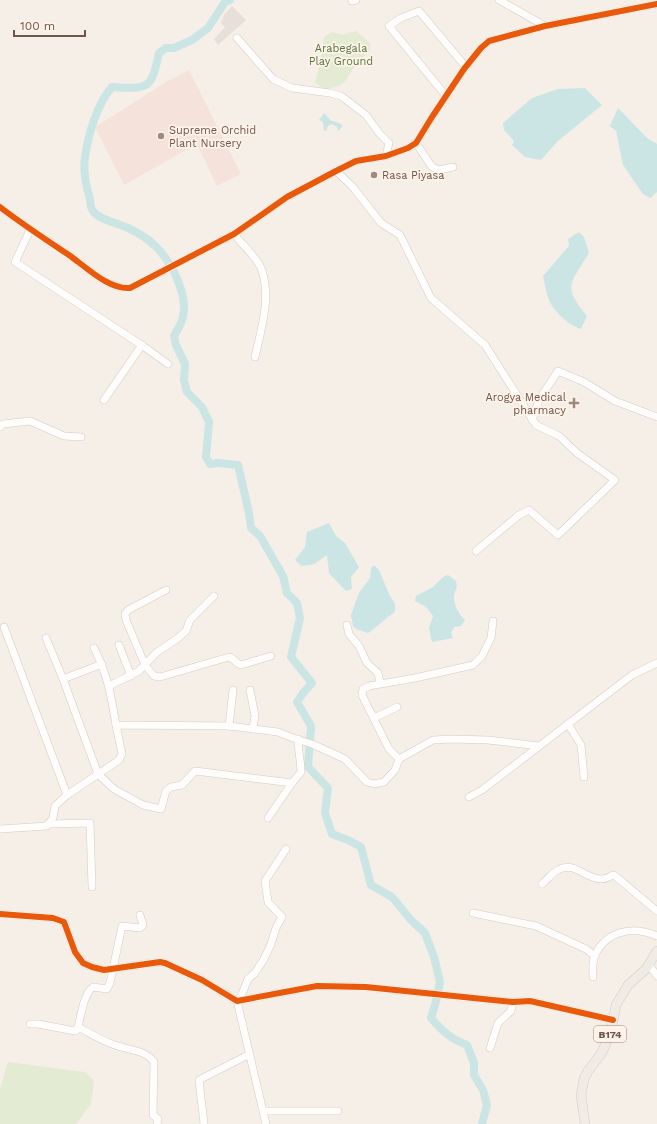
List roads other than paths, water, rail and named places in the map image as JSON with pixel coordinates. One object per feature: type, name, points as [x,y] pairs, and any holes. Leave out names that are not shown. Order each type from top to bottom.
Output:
[{"type":"main road","name":"B174","points":[[585,1124],[581,1095],[584,1079],[601,1054],[611,1033],[616,1004],[628,985],[646,969],[657,951]]},
{"type":"street","points":[[499,0],[545,26]]},
{"type":"street","points":[[0,207],[86,269],[116,286],[123,289],[130,288],[234,234],[288,197],[336,170],[356,161],[386,156],[408,148],[416,143],[466,67],[481,48],[489,41],[545,26],[657,4]]},
{"type":"street","points":[[446,96],[389,26],[401,18],[419,11],[466,67]]},
{"type":"street","points":[[237,38],[273,79],[292,88],[341,96],[355,106],[366,115],[379,133],[389,143],[386,156]]},
{"type":"street","points":[[416,143],[432,167],[439,170],[453,167]]},
{"type":"street","points":[[336,170],[352,186],[381,223],[400,235],[431,298],[485,345],[536,425],[559,436],[577,453],[615,480],[558,535],[529,510],[519,515],[476,551]]},
{"type":"street","points":[[30,230],[15,262],[142,345],[168,364]]},
{"type":"street","points":[[234,234],[250,251],[261,267],[264,278],[266,301],[265,315],[255,357]]},
{"type":"street","points":[[104,400],[142,345]]},
{"type":"street","points":[[532,420],[539,400],[558,371],[584,382],[615,401],[657,416]]},
{"type":"street","points":[[0,428],[3,424],[30,421],[64,436],[81,438]]},
{"type":"street","points":[[166,590],[128,610],[125,614],[126,620],[145,665],[154,676],[157,677],[229,657],[241,665],[271,656]]},
{"type":"street","points":[[110,686],[139,671],[156,654],[178,638],[186,631],[190,620],[214,596]]},
{"type":"street","points":[[399,760],[389,749],[362,695],[363,689],[380,683],[415,678],[473,665],[482,656],[491,638],[493,621]]},
{"type":"street","points":[[347,625],[349,634],[358,646],[367,663],[378,673],[380,683]]},
{"type":"street","points":[[4,626],[67,795]]},
{"type":"street","points":[[46,638],[63,679],[98,774],[114,789],[143,805],[161,809],[166,791],[171,787],[182,784],[195,771],[292,783]]},
{"type":"street","points":[[119,645],[131,676]]},
{"type":"street","points":[[0,829],[35,828],[47,826],[53,818],[55,806],[67,795],[119,760],[122,754],[110,686],[94,648]]},
{"type":"street","points":[[469,797],[482,790],[632,675],[657,663]]},
{"type":"street","points":[[63,679],[102,664]]},
{"type":"street","points":[[229,726],[233,690]]},
{"type":"street","points":[[250,690],[255,716],[253,729]]},
{"type":"street","points":[[374,718],[397,706]]},
{"type":"street","points":[[568,724],[581,745],[584,777]]},
{"type":"street","points":[[116,725],[229,726],[278,732],[312,744],[345,759],[367,782],[374,784],[384,782],[395,770],[399,760],[433,740],[488,740],[539,746]]},
{"type":"street","points":[[268,818],[301,772],[301,762],[298,752],[301,740]]},
{"type":"street","points":[[48,824],[90,823],[92,887]]},
{"type":"street","points":[[266,1124],[237,1001],[242,994],[248,979],[255,973],[264,959],[282,917],[268,902],[265,881],[286,849]]},
{"type":"street","points":[[542,884],[558,870],[566,867],[576,868],[589,877],[603,879],[614,875],[657,911]]},
{"type":"street","points":[[473,913],[536,926],[586,949],[595,956]]},
{"type":"street","points":[[0,914],[53,918],[64,922],[75,952],[83,963],[92,967],[104,970],[160,962],[165,963],[202,980],[237,1001],[317,986],[366,987],[513,1002],[530,1000],[613,1020]]},
{"type":"street","points":[[30,1024],[38,1024],[75,1031],[77,1030],[82,1009],[90,989],[93,987],[107,989],[110,983],[122,926],[140,928],[143,925],[140,915]]},
{"type":"street","points":[[593,977],[593,964],[595,956],[605,940],[619,933],[634,930],[646,931],[657,936]]},
{"type":"street","points":[[649,964],[657,976]]},
{"type":"street","points":[[490,1048],[498,1023],[512,1011],[513,1002]]},
{"type":"street","points":[[78,1027],[114,1045],[146,1054],[151,1057],[154,1062],[153,1115],[158,1119],[157,1124]]},
{"type":"street","points":[[204,1124],[199,1080],[250,1054]]},
{"type":"street","points":[[264,1111],[338,1111]]},
{"type":"water","points":[[585,88],[602,105],[558,141],[541,160],[525,157],[512,145],[514,141],[504,130],[503,123],[532,98],[558,89]]},
{"type":"water","points":[[618,108],[647,138],[657,144],[657,192],[650,198],[643,194],[623,165],[616,131],[610,126]]},
{"type":"water","points":[[324,113],[330,120],[343,126],[338,131],[337,127],[332,124],[328,126],[326,131],[324,131],[323,122],[319,120]]},
{"type":"water","points":[[579,232],[584,237],[589,253],[573,279],[572,285],[574,298],[587,316],[581,329],[567,321],[554,309],[548,297],[543,276],[569,246],[568,239]]},
{"type":"water","points":[[329,523],[336,536],[345,543],[359,567],[351,577],[352,589],[346,591],[329,573],[327,555],[314,564],[302,566],[295,560],[305,547],[307,532]]},
{"type":"water","points":[[373,566],[379,570],[395,604],[395,612],[368,633],[356,629],[353,626],[351,615],[359,593],[370,578],[371,568]]},
{"type":"water","points":[[448,575],[456,581],[457,586],[454,602],[455,606],[465,620],[461,626],[454,627],[451,633],[453,638],[432,642],[429,628],[433,616],[426,607],[415,601],[416,596],[433,587],[443,577]]},
{"type":"waterway","points":[[230,0],[225,2],[208,28],[192,40],[174,48],[166,48],[159,53],[153,74],[150,81],[146,85],[134,88],[112,87],[102,102],[88,139],[84,168],[87,189],[93,211],[96,214],[137,232],[151,242],[167,260],[176,276],[182,291],[184,311],[181,324],[174,336],[176,345],[185,364],[184,380],[187,392],[202,407],[209,422],[206,457],[210,464],[218,463],[238,465],[251,528],[260,536],[283,576],[287,593],[297,603],[300,618],[291,657],[312,683],[297,702],[311,726],[308,767],[328,788],[325,813],[332,834],[361,847],[371,885],[392,897],[411,920],[425,933],[434,957],[440,982],[431,1018],[447,1034],[467,1045],[474,1063],[474,1075],[483,1090],[487,1105],[482,1124]]},
{"type":"place","name":"Supreme Orchid Plant Nursery","points":[[161,136]]},
{"type":"place","name":"Rasa Piyasa","points":[[374,175]]},
{"type":"place","name":"Arogya Medical pharmacy","points":[[574,403]]},
{"type":"park label","name":"Arabegala Play Ground","points":[[341,54]]}]
